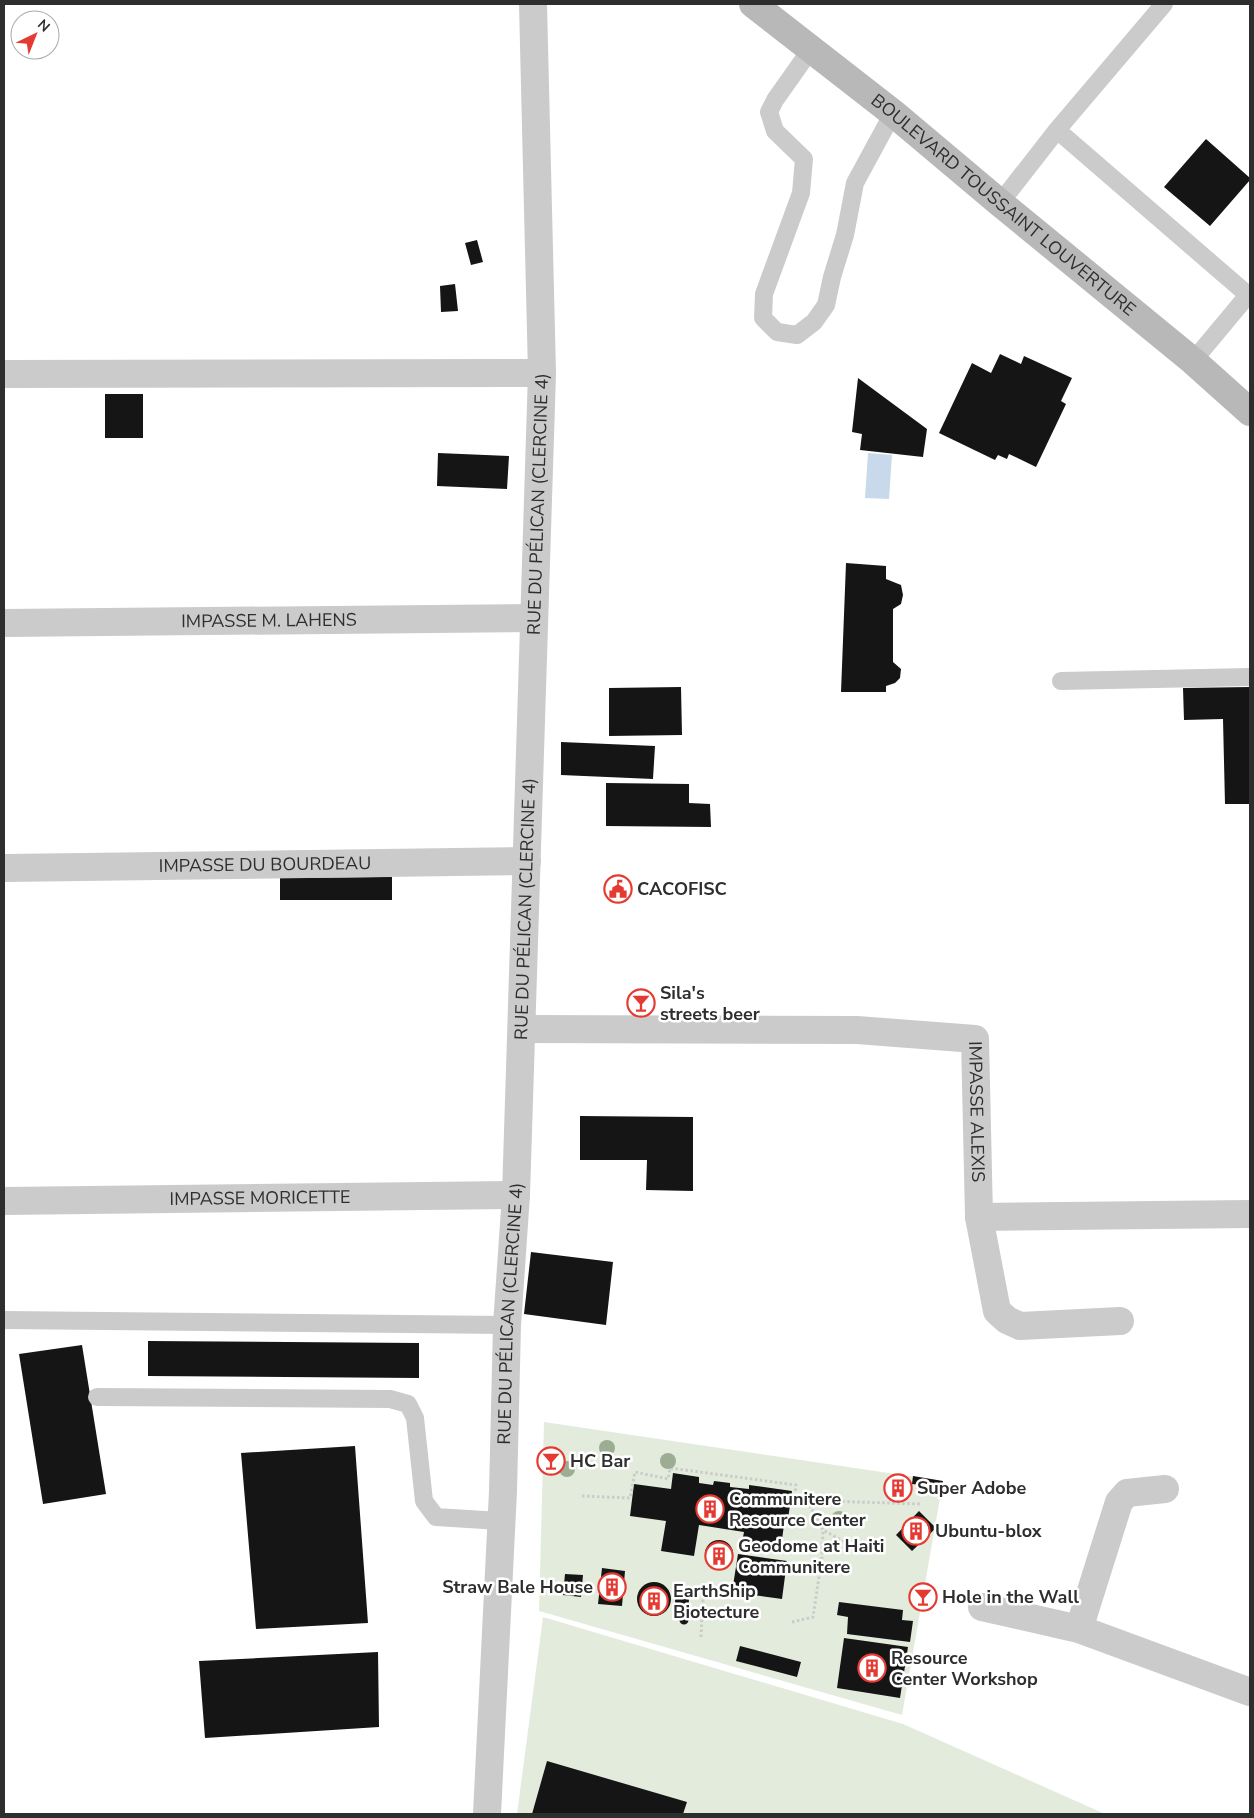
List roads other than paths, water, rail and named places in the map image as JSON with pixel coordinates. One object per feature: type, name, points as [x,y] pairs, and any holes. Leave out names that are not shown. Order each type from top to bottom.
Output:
[{"type":"main road","name":"BOULEVARD TOUSSAINT LOUVERTURE","points":[[753,4],[893,113],[1193,361],[1250,412]]},
{"type":"street","name":"RUE DU PÉLICAN (CLERCINE 4)","points":[[487,1814],[500,1520],[503,1491],[507,1325],[516,1194],[542,373],[533,4]]},
{"type":"street","points":[[4,374],[542,373]]},
{"type":"street","name":"IMPASSE M. LAHENS","points":[[4,623],[533,618]]},
{"type":"street","name":"IMPASSE DU BOURDEAU","points":[[4,868],[528,861]]},
{"type":"street","name":"IMPASSE ALEXIS","points":[[522,1030],[857,1030],[975,1039],[979,1217]]},
{"type":"street","name":"IMPASSE MORICETTE","points":[[4,1201],[516,1194]]},
{"type":"street","points":[[1120,1321],[1020,1326],[1007,1320],[997,1311],[979,1217],[1250,1214]]},
{"type":"street","points":[[1079,1629],[1119,1502],[1127,1494],[1165,1489]]},
{"type":"street","points":[[982,1607],[1079,1629],[1250,1692]]},
{"type":"lane","points":[[1000,203],[1058,130],[1164,4]]},
{"type":"lane","points":[[811,49],[775,100],[769,112],[775,131],[804,159],[800,193],[764,294],[762,318],[777,332],[797,335],[814,322],[826,305],[832,277],[845,235],[855,183],[893,113]]},
{"type":"lane","points":[[1058,130],[1249,295],[1193,361]]},
{"type":"lane","points":[[1061,681],[1250,677]]},
{"type":"lane","points":[[4,1320],[507,1325]]},
{"type":"lane","points":[[97,1397],[390,1399],[408,1404],[415,1418],[424,1500],[436,1517],[500,1520]]},
{"type":"water","points":[[868,453],[892,455],[889,499],[865,498]]},
{"type":"place","name":"CACOFISC","points":[[618,889]]},
{"type":"place","name":"Sila's streets beer","points":[[641,1003]]},
{"type":"place","name":"HC Bar","points":[[551,1461]]},
{"type":"place","name":"Super Adobe","points":[[898,1488]]},
{"type":"place","name":"Communitere Resource Center","points":[[710,1509]]},
{"type":"place","name":"Ubuntu-blox","points":[[916,1531]]},
{"type":"place","name":"Geodome at Haiti Communitere","points":[[719,1556]]},
{"type":"place","name":"Straw Bale House","points":[[612,1587]]},
{"type":"place","name":"Hole in the Wall","points":[[923,1597]]},
{"type":"place","name":"EarthShip Biotecture","points":[[654,1601]]},
{"type":"place","name":"Resource Center Workshop","points":[[872,1668]]}]
